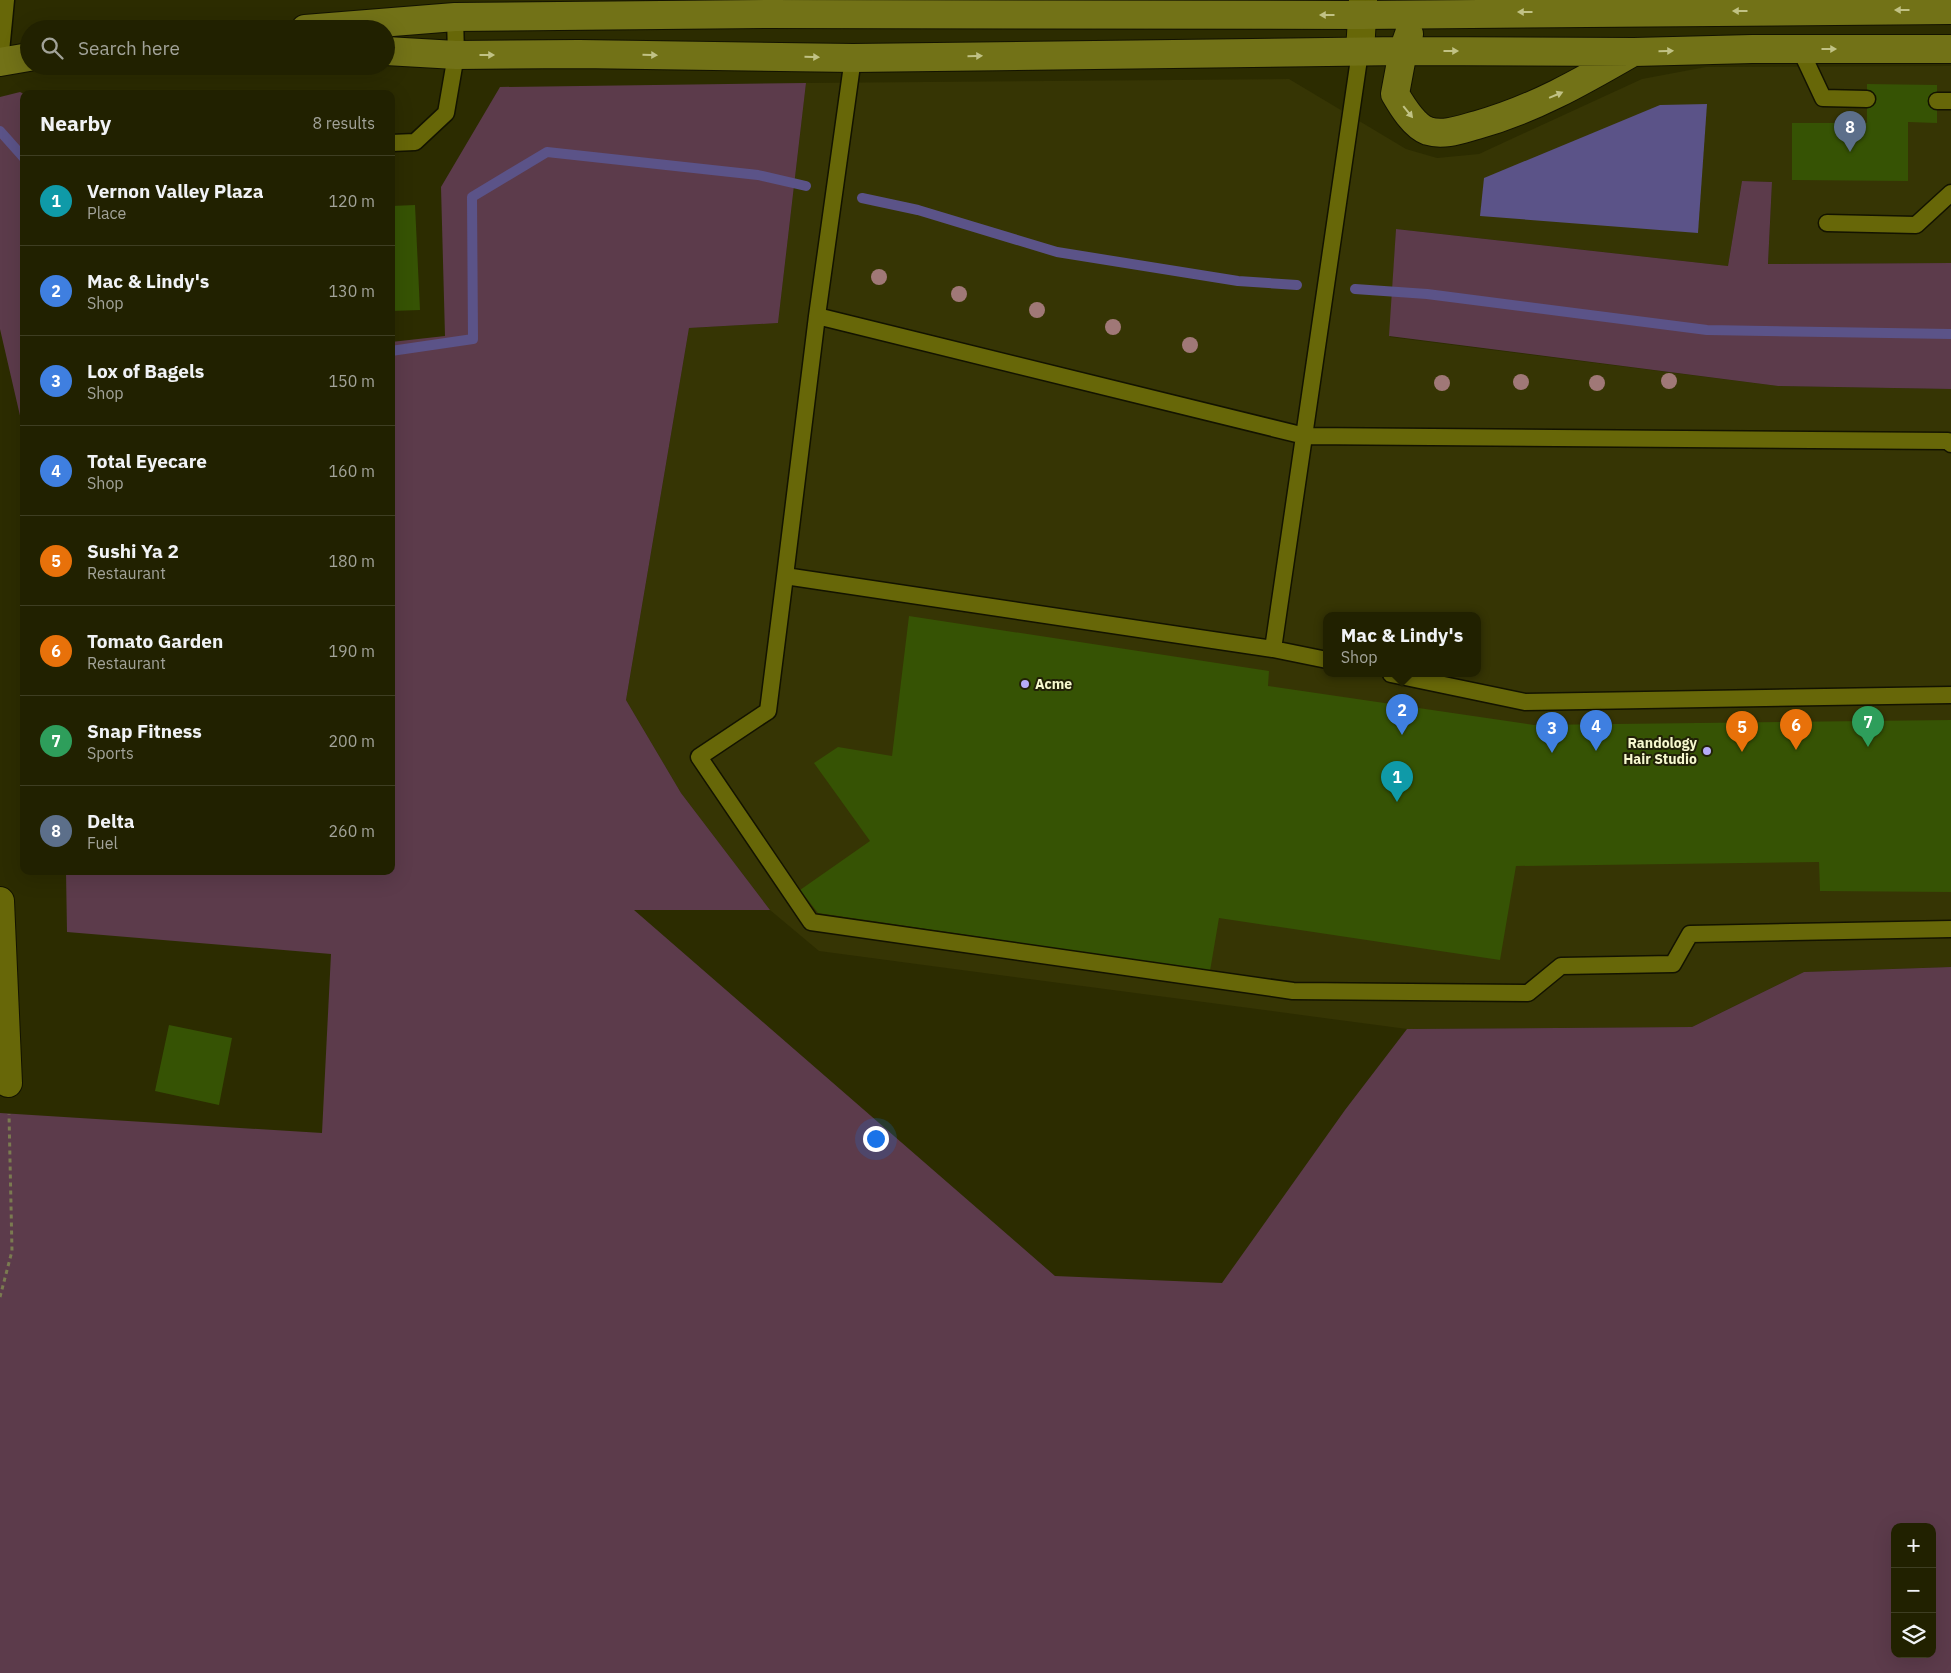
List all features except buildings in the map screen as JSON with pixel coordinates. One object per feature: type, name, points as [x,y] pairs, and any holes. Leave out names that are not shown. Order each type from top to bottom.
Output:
[{"type":"main road","points":[[395,22],[455,17],[765,14],[959,8],[1362,7],[1418,13],[1491,6],[1951,10]]},
{"type":"main road","points":[[1418,13],[1402,51],[1395,94],[1409,116],[1427,131],[1452,132],[1501,118],[1563,92],[1634,52]]},
{"type":"main road","points":[[395,52],[456,55],[579,54],[853,58],[1402,51],[1634,52],[1951,48]]},
{"type":"main road","points":[[0,62],[20,59]]},
{"type":"street","points":[[1360,52],[1362,7]]},
{"type":"street","points":[[0,901],[8,1083]]},
{"type":"lane","points":[[0,62],[6,0]]},
{"type":"lane","points":[[395,144],[415,142],[446,113],[456,55],[455,17]]},
{"type":"lane","points":[[1800,49],[1823,98],[1867,99]]},
{"type":"lane","points":[[1273,649],[1360,52]]},
{"type":"lane","points":[[853,58],[817,316],[768,711],[699,757],[811,922],[1293,991],[1528,993],[1561,966],[1673,964],[1690,934],[1951,929]]},
{"type":"lane","points":[[1827,223],[1916,225],[1951,193]]},
{"type":"lane","points":[[817,316],[1305,436],[1948,441],[1951,444]]},
{"type":"lane","points":[[785,576],[1273,649],[1323,659]]},
{"type":"lane","points":[[1404,677],[1525,702],[1951,696]]},
{"type":"path","points":[[0,1297],[12,1251],[8,1083]]},
{"type":"shaded area","points":[[1951,66],[1951,263],[1768,264],[1772,182],[1742,181],[1728,266],[1396,229],[1390,337],[1778,386],[1951,389],[1951,967],[1804,972],[1692,1027],[1407,1029],[819,951],[770,910],[681,793],[626,700],[689,328],[778,323],[806,83],[1289,79],[1406,149],[1437,158],[1479,154],[1642,79],[1706,67]]},
{"type":"shaded area","points":[[806,83],[778,323],[689,328],[626,700],[681,793],[770,910],[634,910],[1055,1276],[1222,1283],[1345,1110],[1407,1029],[1692,1027],[1804,972],[1951,967],[1951,1673],[0,1673],[0,1113],[322,1133],[331,954],[67,932],[66,875],[395,875],[395,342],[445,336],[441,187],[500,87]]},
{"type":"shaded area","points":[[20,92],[20,416],[0,329],[0,97]]},
{"type":"shaded area","points":[[1707,104],[1698,233],[1480,216],[1484,178],[1660,105]]},
{"type":"shaded area","points":[[1742,181],[1772,182],[1768,264],[1951,263],[1951,389],[1778,386],[1389,336],[1396,229],[1728,266]]},
{"type":"waterway","points":[[0,131],[20,154]]},
{"type":"waterway","points":[[395,350],[473,339],[472,197],[547,152],[758,175],[806,186]]},
{"type":"waterway","points":[[862,198],[918,210],[1057,252],[1238,281],[1297,285]]},
{"type":"waterway","points":[[1355,289],[1427,294],[1707,330],[1951,334]]},
{"type":"place","name":"Delta","points":[[1850,152]]},
{"type":"place","name":"Acme","points":[[1025,684]]},
{"type":"place","name":"Mac & Lindy's","points":[[1402,735]]},
{"type":"place","name":"Snap Fitness","points":[[1868,747]]},
{"type":"place","name":"Tomato Garden","points":[[1796,750]]},
{"type":"place","name":"Total Eyecare","points":[[1596,751]]},
{"type":"place","name":"Randology Hair Studio","points":[[1707,751]]},
{"type":"place","name":"Sushi Ya 2","points":[[1742,752]]},
{"type":"place","name":"Lox of Bagels","points":[[1552,753]]},
{"type":"place","name":"Vernon Valley Plaza","points":[[1397,802]]}]
